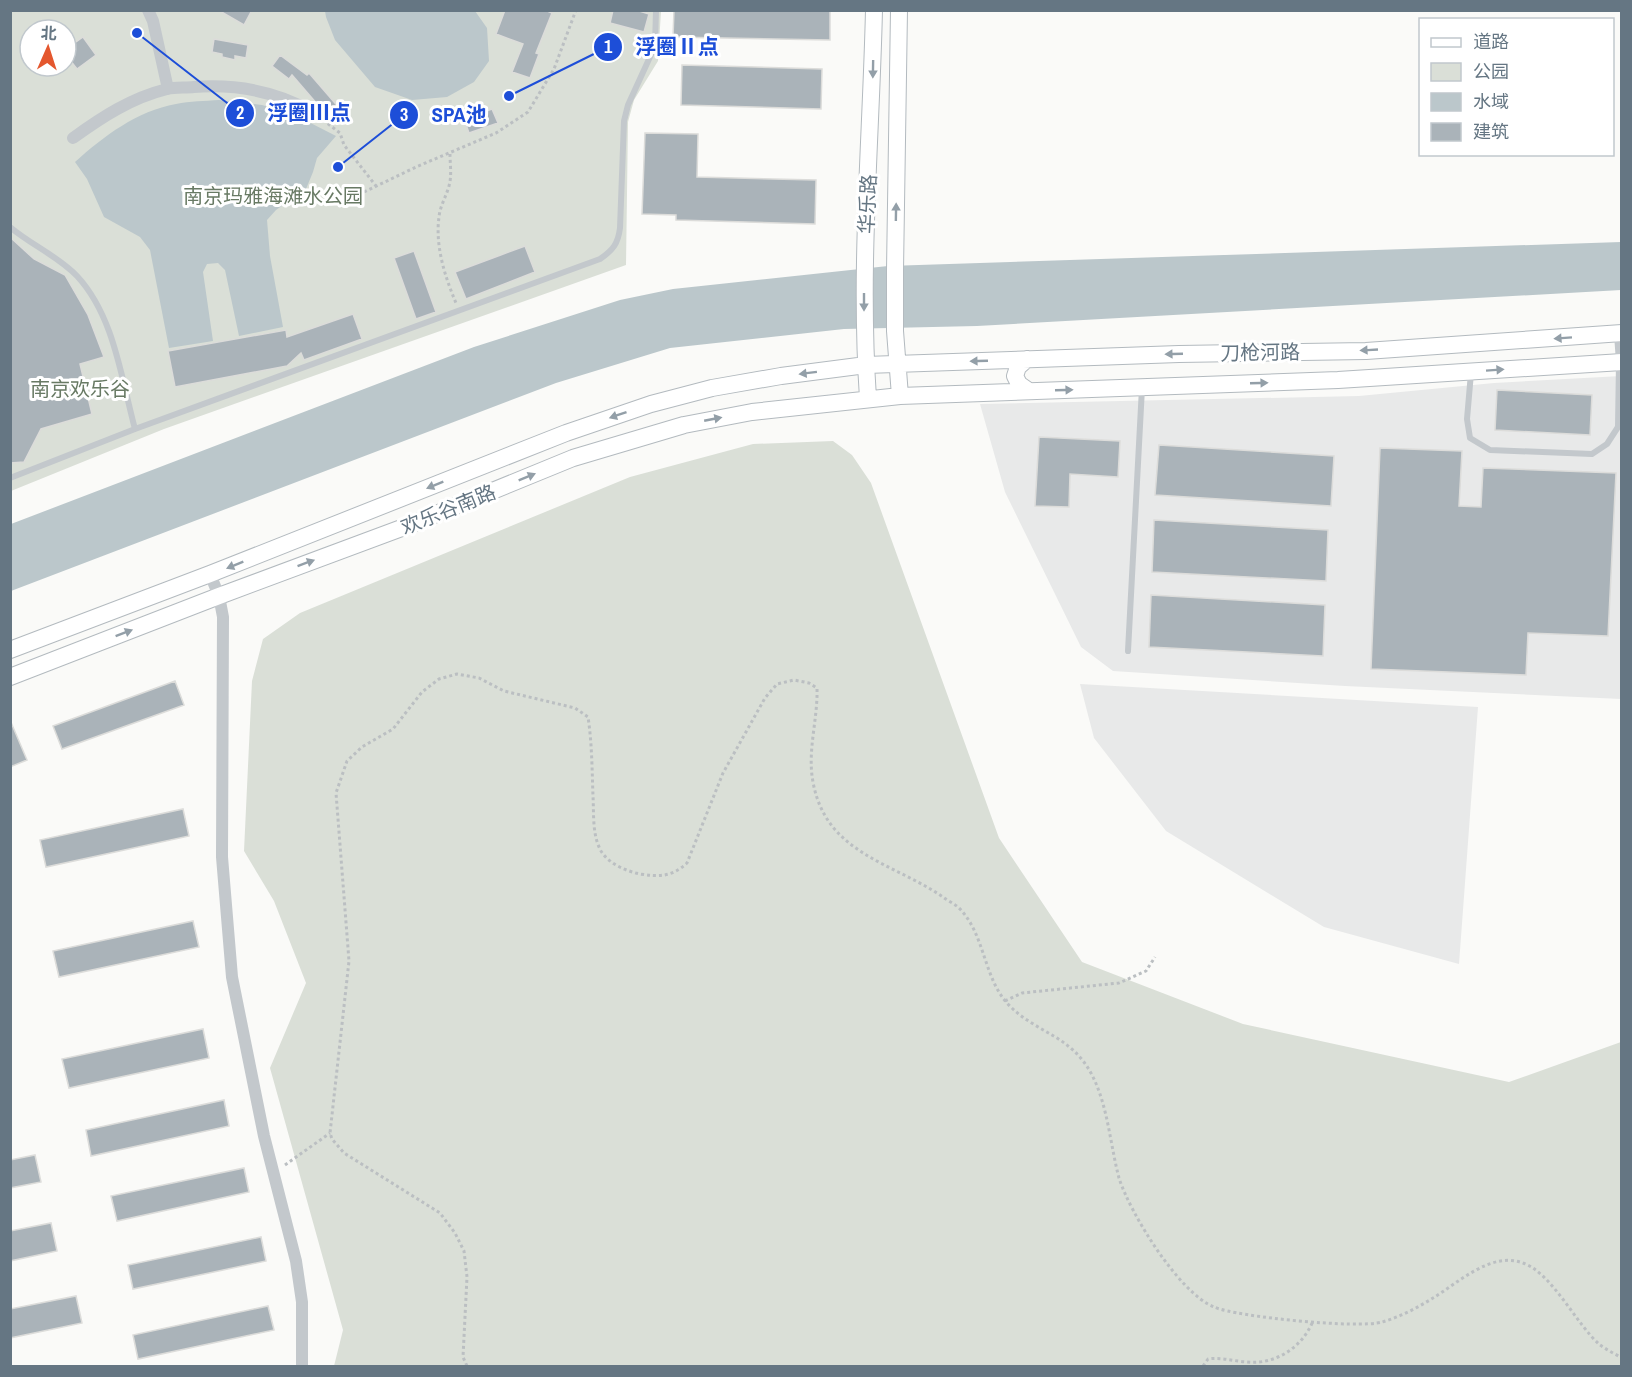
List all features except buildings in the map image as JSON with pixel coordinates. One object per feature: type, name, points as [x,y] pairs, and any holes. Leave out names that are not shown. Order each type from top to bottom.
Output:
[{"type":"street","name":"华乐路","points":[[868,398],[864,333],[864,271],[874,10]]},
{"type":"street","name":"华乐路","points":[[899,10],[895,270],[900,396]]},
{"type":"street","points":[[153,14],[168,89]]},
{"type":"street","points":[[73,138],[101,117],[133,101],[168,89],[216,86],[261,91],[293,100],[314,113]]},
{"type":"street","name":"刀枪河路","points":[[899,364],[1179,354],[1366,351],[1619,333]]},
{"type":"street","points":[[1027,359],[1018,367],[1015,376],[1019,384],[1029,391]]},
{"type":"street","name":"刀枪河路","points":[[900,396],[1338,380],[1620,362]]},
{"type":"street","name":"欢乐谷南路","points":[[10,650],[210,574],[566,433],[651,404],[712,388],[781,376],[866,365],[899,364]]},
{"type":"street","name":"欢乐谷南路","points":[[10,677],[407,526],[573,458],[684,425],[752,412],[900,396]]},
{"type":"street","points":[[210,574],[219,596],[223,617],[222,857],[232,977],[273,1172],[296,1261],[302,1302],[302,1366]]},
{"type":"street","points":[[71,626],[86,628],[89,632],[90,641],[78,651]]},
{"type":"lane","points":[[10,478],[135,429],[600,259],[618,242],[624,121],[628,105],[655,46],[656,10]]},
{"type":"lane","points":[[10,227],[76,275],[93,296],[107,323],[135,429]]},
{"type":"lane","points":[[1471,372],[1467,419],[1470,438],[1490,450],[1592,454],[1607,444],[1618,427],[1619,333]]},
{"type":"lane","points":[[1128,651],[1142,387]]},
{"type":"path","points":[[338,205],[496,134],[528,112],[554,69],[576,10]]},
{"type":"path","points":[[314,113],[340,133],[344,145],[376,186]]},
{"type":"path","points":[[450,154],[451,173],[439,218],[439,240],[445,274],[459,311]]},
{"type":"path","points":[[467,1366],[463,1357],[466,1269],[464,1251],[455,1233],[440,1213],[344,1153],[332,1139],[330,1133],[350,962],[336,793],[347,761],[362,747],[393,729],[422,692],[439,680],[457,674],[479,678],[504,691],[575,708],[588,717],[591,736],[594,830],[600,850],[611,862],[637,873],[662,877],[678,872],[687,863],[723,773],[765,698],[777,684],[794,680],[809,683],[818,688],[812,756],[813,782],[822,809],[834,831],[854,848],[932,890],[959,909],[977,935],[991,976],[1005,1001],[1037,1025],[1063,1040],[1081,1056],[1093,1077],[1105,1109],[1121,1182],[1149,1237],[1190,1293],[1213,1307],[1240,1314],[1355,1325],[1379,1323],[1404,1314],[1433,1299],[1473,1272],[1496,1262],[1509,1260],[1525,1263],[1539,1273],[1600,1344],[1622,1358]]},
{"type":"path","points":[[1005,1001],[1022,993],[1119,983],[1146,971],[1155,957]]},
{"type":"path","points":[[273,1172],[330,1133]]},
{"type":"path","points":[[1203,1366],[1208,1359],[1216,1358],[1248,1363],[1270,1360],[1293,1349],[1307,1335],[1313,1321]]},
{"type":"shaded area","points":[[1621,376],[1621,699],[1345,686],[1113,671],[1081,647],[1005,492],[980,404],[1359,396],[1494,383]]},
{"type":"shaded area","points":[[1080,684],[1478,707],[1459,964],[1324,927],[1166,831],[1094,738]]},
{"type":"green space","name":"南京玛雅海滩水公园","points":[[11,11],[661,11],[658,61],[634,100],[628,122],[626,265],[164,429],[11,491]]},
{"type":"green space","points":[[833,441],[852,455],[871,483],[999,838],[1082,962],[1243,1024],[1509,1082],[1621,1042],[1621,1366],[334,1366],[343,1330],[270,1068],[306,983],[274,901],[244,851],[252,681],[263,639],[300,613],[630,477],[753,444]]},
{"type":"water","points":[[325,11],[475,11],[487,28],[489,61],[474,82],[447,97],[412,100],[375,87],[335,40]]},
{"type":"water","points":[[219,100],[262,105],[293,114],[336,136],[317,158],[306,189],[276,210],[267,220],[270,256],[283,327],[239,336],[225,270],[218,263],[207,264],[203,272],[213,341],[169,348],[150,250],[140,237],[104,217],[87,179],[75,162],[109,134],[148,112],[181,103]]},
{"type":"water","points":[[1621,242],[1621,290],[977,326],[844,329],[670,348],[556,383],[11,591],[11,524],[474,347],[620,300],[673,289],[888,266]]},
{"type":"place","name":"浮圈Ⅲ点","points":[[137,33]]},
{"type":"place","name":"浮圈Ⅱ点","points":[[509,96]]},
{"type":"place","name":"SPA池","points":[[338,167]]},
{"type":"park label","name":"南京欢乐谷","points":[[80,388]]}]
